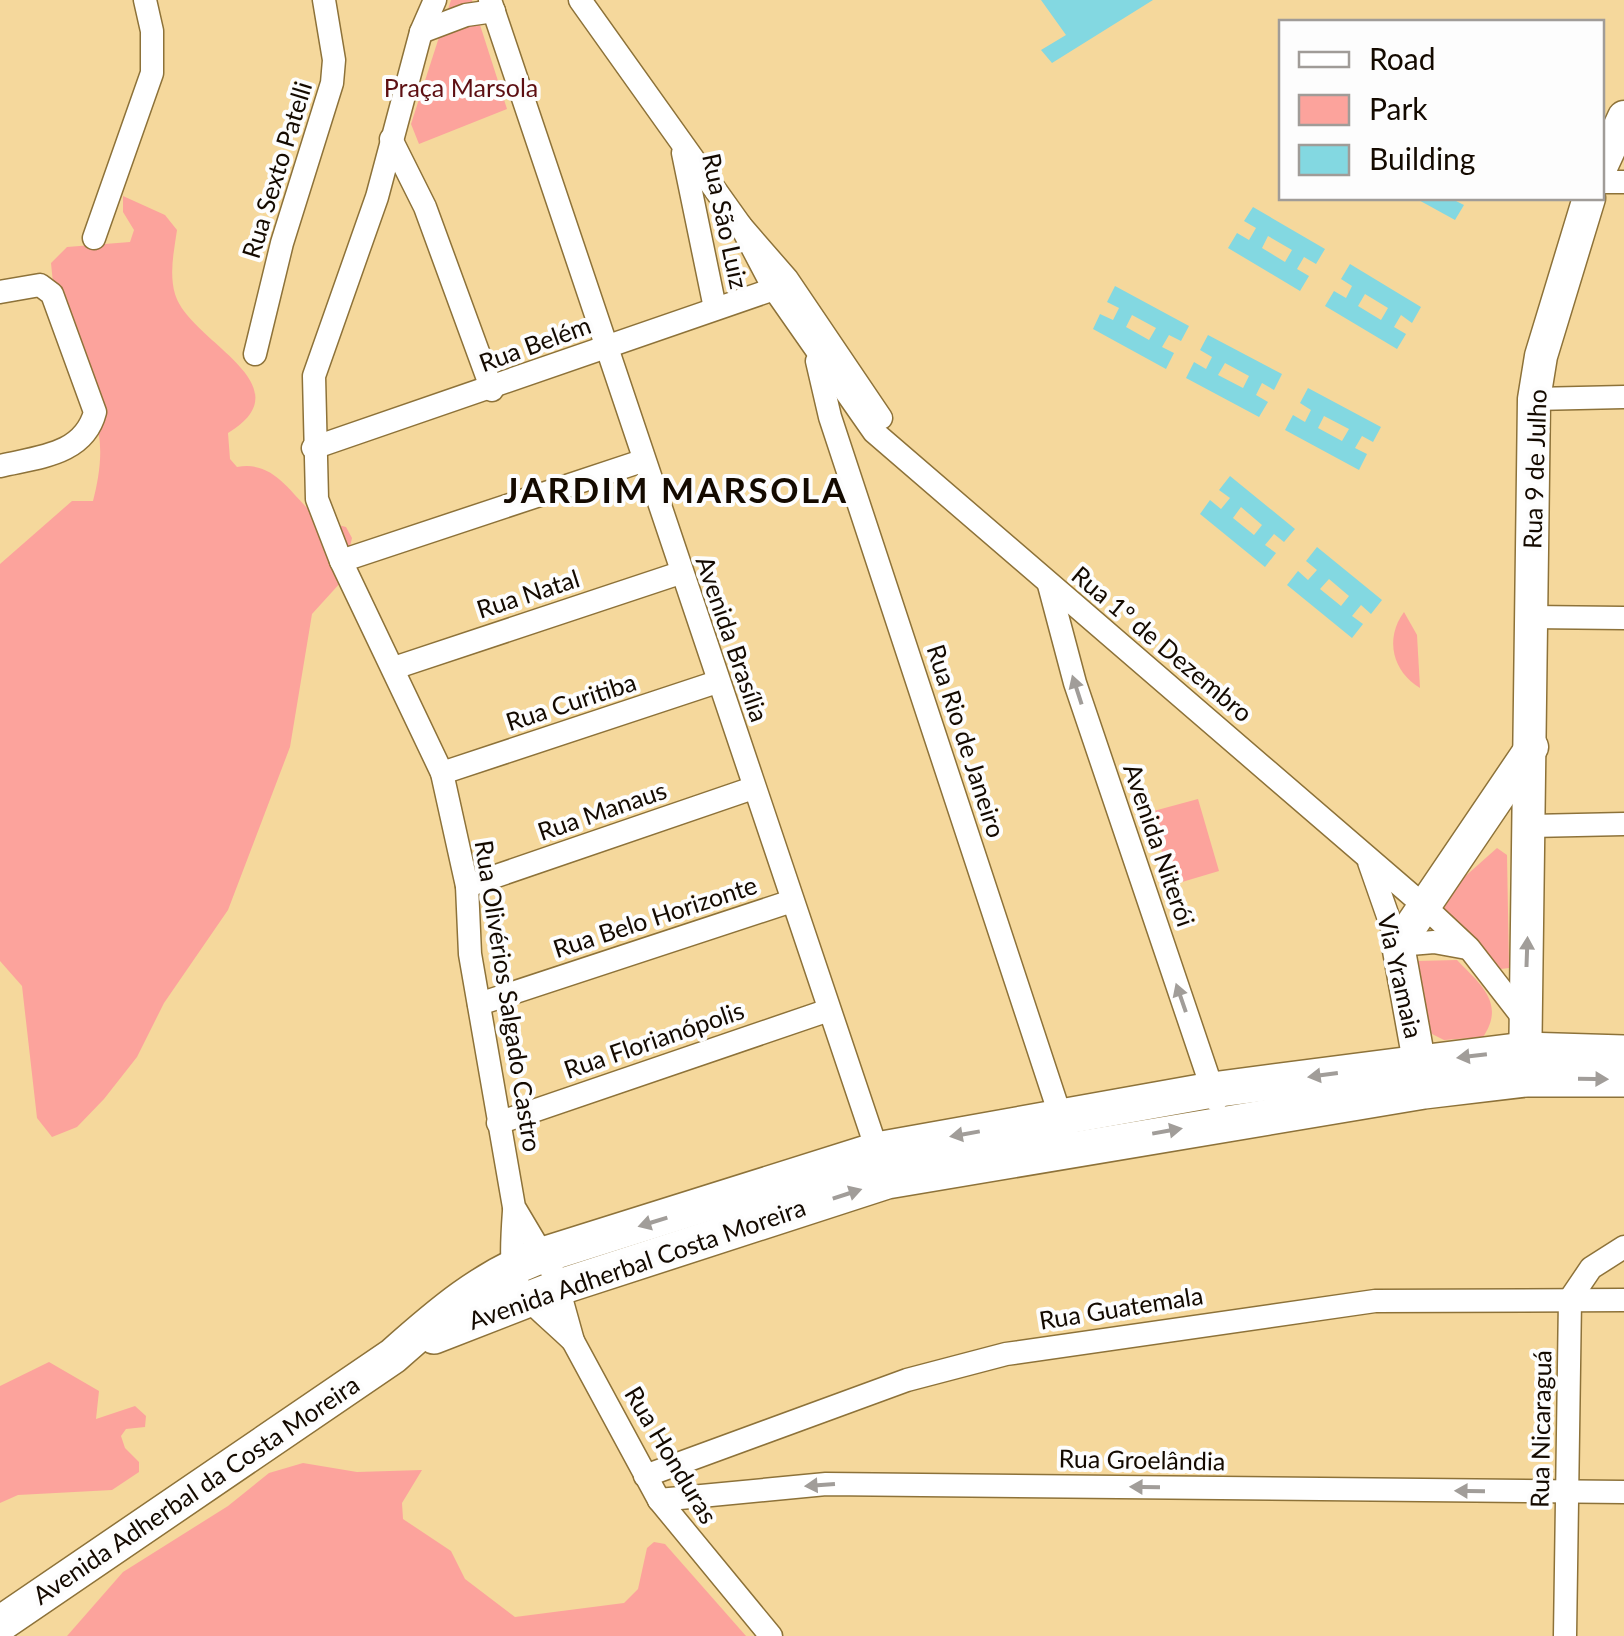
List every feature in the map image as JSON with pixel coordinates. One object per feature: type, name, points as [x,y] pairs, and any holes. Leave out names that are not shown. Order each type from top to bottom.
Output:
[{"type":"main road","points":[[1604,161],[1624,117]]},
{"type":"main road","name":"Rua 9 de Julho","points":[[1525,1049],[1534,398],[1542,356],[1588,200]]},
{"type":"main road","points":[[1398,945],[1532,747]]},
{"type":"main road","points":[[1469,841],[1506,827],[1531,826]]},
{"type":"main road","name":"Via Yramaia","points":[[1398,945],[1422,1077]]},
{"type":"main road","name":"Avenida Adherbal Costa Moreira","points":[[393,1356],[448,1307],[526,1261],[882,1166],[1217,1106],[1422,1077],[1525,1049],[1624,1053]]},
{"type":"main road","name":"Avenida Adherbal Costa Moreira","points":[[1525,1049],[1624,1079]]},
{"type":"main road","name":"Avenida Adherbal Costa Moreira","points":[[393,1356],[459,1324],[882,1166]]},
{"type":"main road","name":"Avenida Adherbal da Costa Moreira","points":[[0,1624],[393,1356]]},
{"type":"street","points":[[94,238],[152,73],[152,31],[144,0]]},
{"type":"street","name":"Rua Sexto Patelli","points":[[255,354],[282,243],[332,83],[334,60],[324,0]]},
{"type":"street","name":"Rua Olivérios Salgado Castro","points":[[435,0],[421,32],[377,197],[314,376],[313,448],[318,499],[342,561],[442,773],[468,886],[470,954],[514,1207]]},
{"type":"street","name":"Rua 1º de Dezembro","points":[[580,0],[741,226],[787,279],[818,326],[875,433]]},
{"type":"street","points":[[421,32],[492,6]]},
{"type":"street","name":"Avenida Brasília","points":[[492,6],[882,1166]]},
{"type":"street","points":[[391,139],[425,207],[492,390]]},
{"type":"street","name":"Rua São Luiz","points":[[681,145],[715,308]]},
{"type":"street","points":[[377,197],[425,207]]},
{"type":"street","name":"Rua 1º de Dezembro","points":[[741,226],[774,289],[875,433],[1291,790],[1369,862],[1423,904],[1469,948],[1525,1049]]},
{"type":"street","points":[[0,292],[40,286],[52,294],[95,412],[82,440],[68,448],[0,466]]},
{"type":"street","points":[[774,289],[818,326]]},
{"type":"street","name":"Rua Belém","points":[[313,448],[492,390],[774,289]]},
{"type":"street","name":"Rua Rio de Janeiro","points":[[815,350],[835,434],[1066,1132]]},
{"type":"street","points":[[1534,398],[1624,398]]},
{"type":"street","points":[[835,434],[875,433],[856,492]]},
{"type":"street","points":[[342,561],[642,461]]},
{"type":"street","name":"Rua Natal","points":[[394,668],[680,573]]},
{"type":"street","name":"Avenida Niterói","points":[[1049,585],[1075,683],[1217,1106]]},
{"type":"street","points":[[1530,618],[1624,618]]},
{"type":"street","name":"Rua Curitiba","points":[[442,773],[717,682]]},
{"type":"street","name":"Rua Manaus","points":[[468,886],[754,788]]},
{"type":"street","points":[[1531,826],[1624,824]]},
{"type":"street","name":"Via Yramaia","points":[[1369,862],[1398,945]]},
{"type":"street","name":"Rua Belo Horizonte","points":[[479,1004],[792,901]]},
{"type":"street","points":[[1398,945],[1434,942],[1469,948]]},
{"type":"street","name":"Rua Florianópolis","points":[[498,1123],[829,1010]]},
{"type":"street","points":[[514,1207],[526,1261],[574,1341]]},
{"type":"street","points":[[514,1207],[526,1261],[514,1281],[544,1293],[574,1341]]},
{"type":"street","points":[[1570,1300],[1592,1268],[1624,1247]]},
{"type":"street","name":"Rua Nicaraguá","points":[[1566,1636],[1570,1300]]},
{"type":"street","name":"Rua Guatemala","points":[[645,1476],[906,1380],[1006,1354],[1375,1301],[1624,1300]]},
{"type":"street","name":"Rua Honduras","points":[[574,1341],[659,1500],[771,1636]]},
{"type":"street","name":"Rua Groelândia","points":[[659,1500],[826,1484],[1624,1492]]},
{"type":"green space","name":"Praça Marsola","points":[[451,0],[472,0],[507,109],[419,144],[411,124]]},
{"type":"green space","points":[[123,196],[165,215],[177,230],[172,270],[175,294],[185,312],[250,380],[255,397],[249,415],[228,433],[230,459],[237,467],[250,466],[272,474],[316,516],[346,527],[352,538],[342,581],[312,614],[290,747],[228,910],[164,1003],[137,1057],[77,1127],[52,1137],[37,1118],[22,986],[0,961],[0,564],[72,501],[93,501],[100,459],[98,430],[87,406],[77,397],[75,340],[53,283],[51,263],[67,247],[130,242],[134,230],[123,212]]},
{"type":"green space","points":[[1404,612],[1417,635],[1420,688],[1403,673],[1394,654],[1394,633]]},
{"type":"green space","points":[[1198,799],[1219,871],[1172,885],[1150,812]]},
{"type":"green space","points":[[1497,848],[1507,855],[1509,968],[1501,969],[1441,912],[1461,880]]},
{"type":"green space","points":[[1457,960],[1481,986],[1491,1004],[1492,1014],[1483,1037],[1444,1040],[1428,1032],[1417,961]]},
{"type":"green space","points":[[49,1362],[99,1391],[96,1419],[135,1406],[146,1416],[145,1427],[126,1429],[121,1436],[125,1448],[139,1462],[139,1472],[112,1490],[18,1495],[0,1503],[0,1386]]},
{"type":"green space","points":[[303,1463],[357,1472],[422,1470],[402,1503],[403,1519],[451,1551],[465,1579],[515,1617],[624,1603],[638,1589],[647,1548],[654,1542],[665,1544],[746,1636],[67,1636],[123,1572],[228,1506],[269,1473]]},
{"type":"building","points":[[1041,0],[1153,0],[1052,63],[1041,50],[1066,35]]},
{"type":"building","points":[[1419,200],[1454,200],[1464,205],[1455,220]]},
{"type":"building","points":[[1253,207],[1325,249],[1316,264],[1304,257],[1297,269],[1309,276],[1300,291],[1228,248],[1237,233],[1249,240],[1256,228],[1244,221]],"holes":[[[1268,236],[1292,250],[1285,262],[1262,248]]]},
{"type":"building","points":[[1350,264],[1421,307],[1412,323],[1401,315],[1394,327],[1406,334],[1397,349],[1325,306],[1334,291],[1346,298],[1352,286],[1341,279]],"holes":[[[1365,294],[1388,308],[1381,320],[1358,306]]]},
{"type":"building","points":[[1115,286],[1189,326],[1181,341],[1169,335],[1162,347],[1174,353],[1166,369],[1093,329],[1100,314],[1113,320],[1119,308],[1107,302]],"holes":[[[1132,315],[1156,328],[1149,340],[1126,327]]]},
{"type":"building","points":[[1208,335],[1282,374],[1274,390],[1262,383],[1256,395],[1268,402],[1259,417],[1186,378],[1194,362],[1206,369],[1212,357],[1200,350]],"holes":[[[1225,363],[1249,376],[1243,388],[1218,375]]]},
{"type":"building","points":[[1308,388],[1381,427],[1373,442],[1362,436],[1355,448],[1367,454],[1359,470],[1285,430],[1293,415],[1305,422],[1311,410],[1300,403]],"holes":[[[1324,416],[1349,429],[1342,441],[1318,428]]]},
{"type":"building","points":[[1230,476],[1295,529],[1284,542],[1274,534],[1265,545],[1276,553],[1265,567],[1200,514],[1210,500],[1221,509],[1230,498],[1219,490]],"holes":[[[1241,507],[1262,525],[1254,535],[1233,518]]]},
{"type":"building","points":[[1317,547],[1382,600],[1371,614],[1361,605],[1352,616],[1363,624],[1352,638],[1287,585],[1298,571],[1308,580],[1317,570],[1306,561]],"holes":[[[1329,579],[1349,596],[1341,606],[1320,589]]]},
{"type":"district","name":"JARDIM MARSOLA","points":[[676,491]]}]
